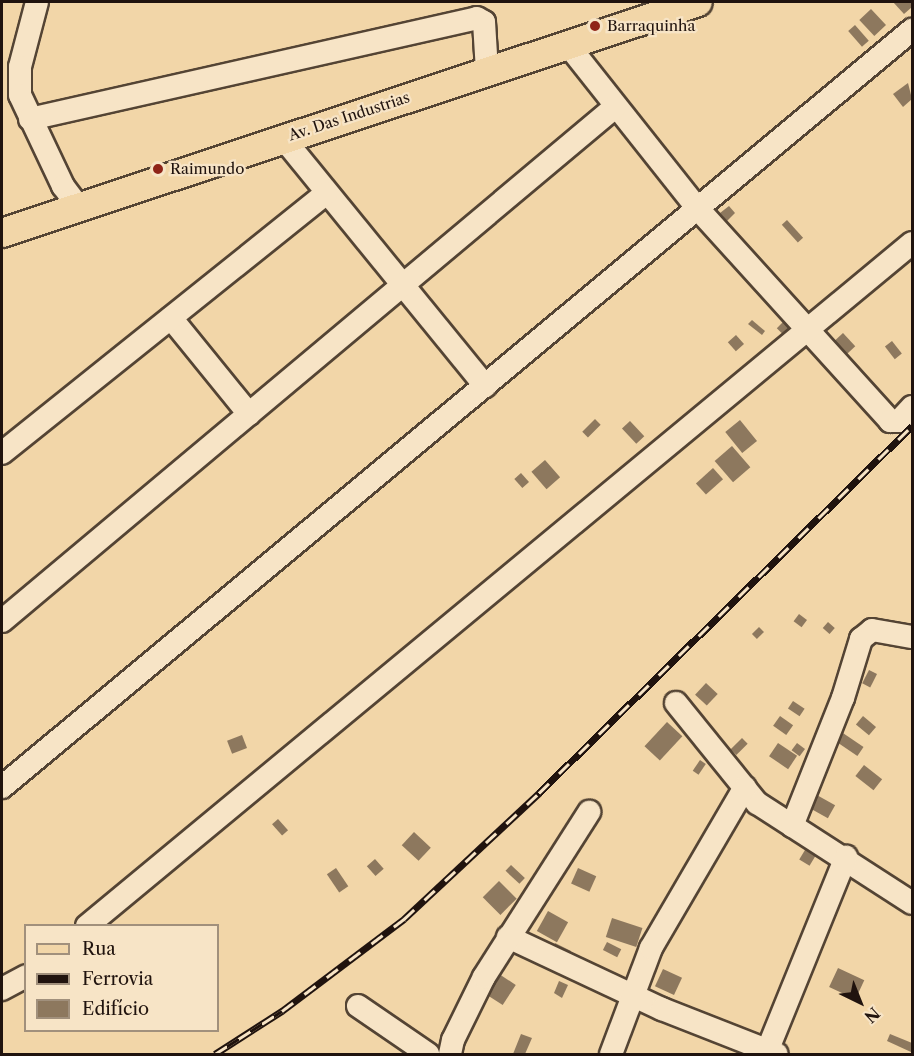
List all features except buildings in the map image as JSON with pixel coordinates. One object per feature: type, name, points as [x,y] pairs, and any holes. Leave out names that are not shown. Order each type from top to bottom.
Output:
[{"type":"main road","name":"Av. Das Industrias","points":[[2,233],[698,2]]},
{"type":"street","points":[[37,2],[11,98],[30,119],[63,186],[79,207]]},
{"type":"street","points":[[30,119],[477,18],[484,22],[487,71]]},
{"type":"street","points":[[2,787],[699,210],[912,30]]},
{"type":"street","points":[[568,45],[699,210],[890,422],[899,421],[912,407]]},
{"type":"street","points":[[2,621],[615,107]]},
{"type":"street","points":[[283,138],[485,386]]},
{"type":"street","points":[[2,453],[327,193]]},
{"type":"street","points":[[89,924],[912,243]]},
{"type":"street","points":[[171,318],[249,414]]},
{"type":"street","points":[[792,826],[843,698],[861,639],[872,630],[912,637]]},
{"type":"street","points":[[676,703],[746,787],[757,804],[846,857],[912,903]]},
{"type":"street","points":[[611,1054],[651,948],[746,787]]},
{"type":"street","points":[[450,1054],[479,987],[508,937],[589,812]]},
{"type":"street","points":[[508,937],[632,995],[770,1053],[846,857]]},
{"type":"street","points":[[2,989],[24,977]]},
{"type":"street","points":[[358,1006],[428,1054]]},
{"type":"railway","points":[[215,1054],[282,1011],[404,919],[539,793],[912,426]]},
{"type":"place","name":"Barraquinha","points":[[595,26]]},
{"type":"place","name":"Raimundo","points":[[158,169]]}]
